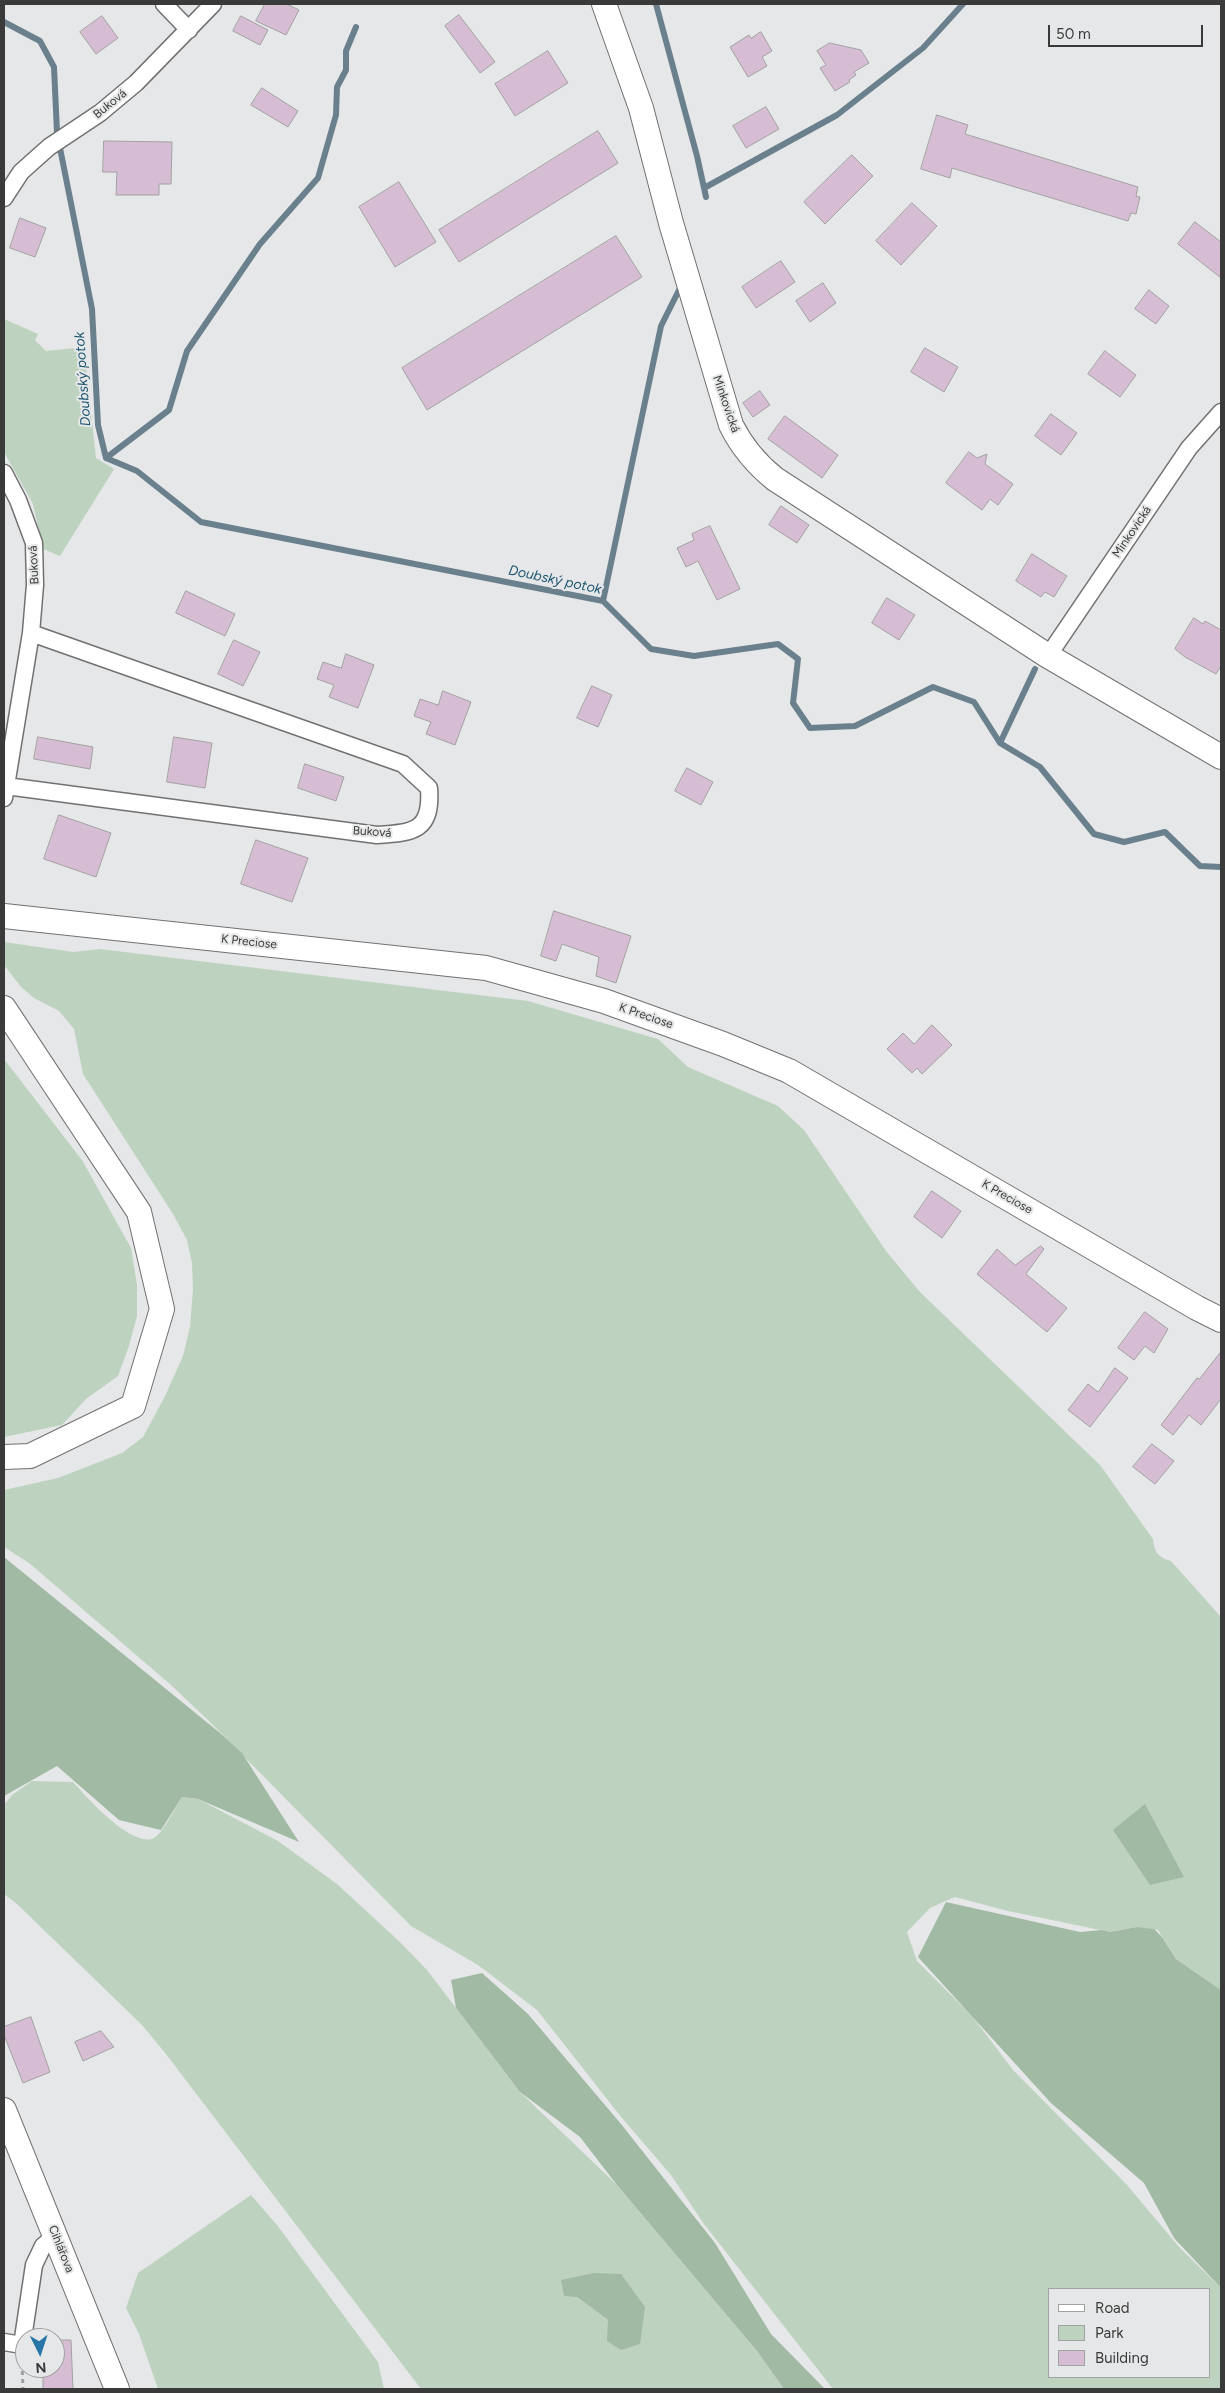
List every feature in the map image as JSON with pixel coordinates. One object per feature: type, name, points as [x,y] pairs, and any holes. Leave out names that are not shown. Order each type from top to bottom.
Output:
[{"type":"street","points":[[164,4],[189,30]]},
{"type":"street","name":"Buková","points":[[4,198],[21,172],[49,147],[100,113],[136,82],[213,4]]},
{"type":"street","name":"Minkovická","points":[[604,4],[641,108],[671,223],[728,416],[741,446],[757,465],[775,479],[1048,656],[1221,757]]},
{"type":"street","name":"Minkovická","points":[[1048,656],[1189,448],[1221,412]]},
{"type":"street","name":"Buková","points":[[4,473],[18,500],[34,543],[35,585],[32,633],[5,792],[377,835],[404,834],[424,823],[430,808],[429,788],[403,764],[32,633]]},
{"type":"street","name":"K Preciose","points":[[4,916],[486,968],[604,1001],[723,1044],[789,1071],[1197,1308],[1221,1320]]},
{"type":"street","points":[[4,1008],[139,1212],[162,1310],[133,1406],[30,1456],[4,1457]]},
{"type":"street","name":"Cihlářova","points":[[4,2110],[117,2389]]},
{"type":"street","points":[[25,2328],[34,2265],[44,2246],[56,2236]]},
{"type":"green space","points":[[4,319],[38,334],[35,340],[46,351],[84,347],[96,458],[114,469],[60,556],[43,549],[33,504],[4,452]]},
{"type":"green space","points":[[4,942],[73,952],[100,949],[528,1001],[658,1039],[688,1067],[778,1106],[804,1130],[886,1251],[920,1292],[1100,1465],[1153,1539],[1154,1547],[1158,1553],[1163,1558],[1171,1561],[1221,1617],[1221,1990],[1176,1959],[1158,1930],[1137,1927],[1110,1932],[1008,1911],[955,1897],[930,1908],[907,1932],[917,1961],[972,2016],[1013,2070],[1127,2185],[1180,2248],[1221,2288],[1221,2389],[833,2389],[704,2224],[671,2175],[622,2118],[537,2010],[478,1965],[411,1926],[208,1720],[171,1685],[29,1563],[4,1547],[4,1490],[58,1478],[122,1453],[143,1437],[165,1396],[183,1356],[190,1327],[193,1289],[192,1263],[187,1240],[173,1214],[83,1074],[74,1029],[59,1011],[34,998],[21,987],[4,965]]},
{"type":"green space","points":[[4,1059],[82,1160],[131,1248],[137,1285],[137,1316],[118,1376],[86,1399],[62,1425],[4,1437]]},
{"type":"green space","points":[[4,1557],[242,1753],[299,1842],[198,1799],[182,1797],[161,1830],[119,1820],[57,1766],[4,1796]]},
{"type":"green space","points":[[32,1781],[73,1782],[110,1820],[134,1836],[145,1839],[154,1838],[158,1835],[182,1797],[198,1799],[278,1841],[337,1884],[401,1943],[427,1970],[520,2092],[617,2185],[757,2351],[784,2389],[421,2389],[142,2025],[17,1904],[4,1894],[4,1805],[12,1795]],"holes":[[[577,2297],[645,2307],[608,2320]]]},
{"type":"green space","points":[[1145,1804],[1184,1877],[1150,1885],[1113,1830]]},
{"type":"green space","points":[[946,1902],[1080,1932],[1102,1930],[1110,1932],[1137,1927],[1154,1929],[1162,1937],[1176,1959],[1221,1990],[1221,2288],[1174,2238],[1144,2183],[1051,2103],[918,1957]]},
{"type":"green space","points":[[482,1973],[528,2014],[621,2124],[715,2243],[771,2334],[825,2389],[784,2389],[757,2351],[617,2185],[580,2137],[520,2092],[456,2008],[451,1980]]},
{"type":"green space","points":[[251,2195],[277,2225],[378,2362],[384,2389],[158,2389],[139,2334],[126,2308],[138,2273]]},
{"type":"green space","points":[[594,2273],[621,2274],[645,2307],[640,2344],[621,2350],[607,2341],[608,2320],[577,2297],[564,2296],[561,2280]]},
{"type":"building","points":[[265,4],[287,4],[299,10],[286,35],[256,21]]},
{"type":"building","points":[[459,15],[495,62],[480,73],[445,26]]},
{"type":"building","points":[[102,16],[118,38],[96,54],[80,32]]},
{"type":"building","points":[[241,16],[268,30],[260,45],[233,31]]},
{"type":"building","points":[[761,32],[772,51],[762,57],[767,66],[748,77],[730,47],[749,35],[751,38]]},
{"type":"building","points":[[830,43],[861,50],[869,63],[854,72],[856,75],[849,80],[850,82],[835,91],[820,68],[826,65],[817,51]]},
{"type":"building","points":[[548,51],[568,83],[515,116],[495,84]]},
{"type":"building","points":[[262,88],[298,111],[288,127],[251,105]]},
{"type":"building","points":[[766,107],[779,129],[746,148],[733,126]]},
{"type":"building","points":[[937,115],[968,125],[965,134],[1138,187],[1136,196],[1140,197],[1136,214],[1131,213],[1128,221],[952,168],[950,178],[921,169]]},
{"type":"building","points":[[598,131],[618,163],[459,262],[439,230]]},
{"type":"building","points":[[104,141],[172,142],[171,184],[159,184],[159,195],[116,195],[117,172],[103,172]]},
{"type":"building","points":[[852,155],[873,176],[825,224],[804,202]]},
{"type":"building","points":[[399,182],[436,242],[395,267],[359,207]]},
{"type":"building","points":[[912,203],[937,226],[901,265],[876,241]]},
{"type":"building","points":[[20,218],[46,228],[35,257],[10,248]]},
{"type":"building","points":[[1195,222],[1221,242],[1221,278],[1178,244]]},
{"type":"building","points":[[616,236],[642,277],[427,410],[402,368]]},
{"type":"building","points":[[781,261],[795,282],[756,308],[742,287]]},
{"type":"building","points":[[823,283],[836,303],[810,322],[796,301]]},
{"type":"building","points":[[1149,290],[1169,306],[1156,324],[1135,309]]},
{"type":"building","points":[[925,348],[958,367],[944,392],[911,372]]},
{"type":"building","points":[[1105,351],[1136,375],[1120,397],[1088,374]]},
{"type":"building","points":[[760,391],[770,405],[753,417],[743,403]]},
{"type":"building","points":[[1051,414],[1077,433],[1061,455],[1035,436]]},
{"type":"building","points":[[785,416],[838,455],[822,478],[768,439]]},
{"type":"building","points":[[969,452],[977,458],[987,454],[985,464],[1013,484],[998,505],[990,499],[982,510],[946,483]]},
{"type":"building","points":[[781,506],[809,525],[797,543],[769,525]]},
{"type":"building","points":[[710,526],[740,589],[717,600],[698,561],[686,567],[677,548],[694,540],[692,534]]},
{"type":"building","points":[[1032,554],[1067,576],[1054,597],[1045,592],[1041,597],[1016,581]]},
{"type":"building","points":[[186,591],[235,614],[225,636],[176,613]]},
{"type":"building","points":[[887,598],[915,615],[899,640],[872,623]]},
{"type":"building","points":[[1194,618],[1203,624],[1205,621],[1221,630],[1221,666],[1216,674],[1185,657],[1175,649]]},
{"type":"building","points":[[234,640],[260,652],[243,686],[218,674]]},
{"type":"building","points":[[346,654],[374,665],[358,708],[329,697],[334,685],[317,679],[323,662],[341,668]]},
{"type":"building","points":[[592,686],[612,695],[598,727],[577,718]]},
{"type":"building","points":[[443,691],[471,702],[455,745],[426,734],[431,722],[414,716],[420,699],[438,705]]},
{"type":"building","points":[[38,737],[93,747],[90,769],[34,759]]},
{"type":"building","points":[[174,737],[212,743],[205,788],[167,782]]},
{"type":"building","points":[[305,764],[344,777],[336,801],[298,788]]},
{"type":"building","points":[[687,768],[713,782],[701,805],[675,791]]},
{"type":"building","points":[[59,815],[111,833],[96,877],[44,859]]},
{"type":"building","points":[[256,840],[308,858],[292,902],[241,884]]},
{"type":"building","points":[[554,911],[631,936],[616,983],[596,976],[599,957],[562,944],[556,961],[541,956]]},
{"type":"building","points":[[932,1025],[952,1045],[922,1074],[917,1068],[912,1073],[887,1049],[903,1033],[914,1044]]},
{"type":"building","points":[[932,1191],[961,1211],[942,1238],[914,1217]]},
{"type":"building","points":[[1041,1246],[1044,1249],[1026,1274],[1067,1308],[1047,1332],[977,1274],[997,1249],[1015,1265]]},
{"type":"building","points":[[1145,1312],[1168,1329],[1154,1353],[1145,1346],[1134,1360],[1118,1348]]},
{"type":"building","points":[[1221,1352],[1221,1399],[1201,1425],[1189,1415],[1173,1435],[1161,1425],[1197,1378],[1199,1379]]},
{"type":"building","points":[[1115,1368],[1128,1378],[1090,1427],[1068,1410],[1088,1384],[1098,1392]]},
{"type":"building","points":[[1152,1444],[1174,1461],[1155,1484],[1133,1467]]},
{"type":"building","points":[[31,2017],[50,2072],[23,2083],[4,2035],[4,2027]]},
{"type":"building","points":[[101,2031],[114,2047],[83,2061],[75,2042]]},
{"type":"building","points":[[65,2340],[71,2340],[73,2389],[43,2389],[43,2378],[65,2378]]},
{"type":"waterway","points":[[656,4],[697,156],[706,197]]},
{"type":"waterway","points":[[704,188],[837,115],[923,48],[963,4]]},
{"type":"waterway","name":"Doubský potok","points":[[4,22],[40,41],[54,67],[57,132]]},
{"type":"waterway","points":[[106,458],[169,410],[187,351],[260,244],[318,178],[336,115],[337,87],[346,70],[346,51],[356,27]]},
{"type":"waterway","name":"Doubský potok","points":[[60,148],[92,309],[98,425],[106,458],[137,471],[201,522],[603,601],[651,649],[694,656],[778,644],[798,659],[793,703],[810,728],[855,726],[933,687],[974,702],[1000,743],[1040,767],[1094,834],[1124,842],[1165,832],[1200,866],[1221,867]]},
{"type":"waterway","points":[[603,601],[661,326],[679,290]]},
{"type":"waterway","points":[[1000,743],[1035,669]]}]
